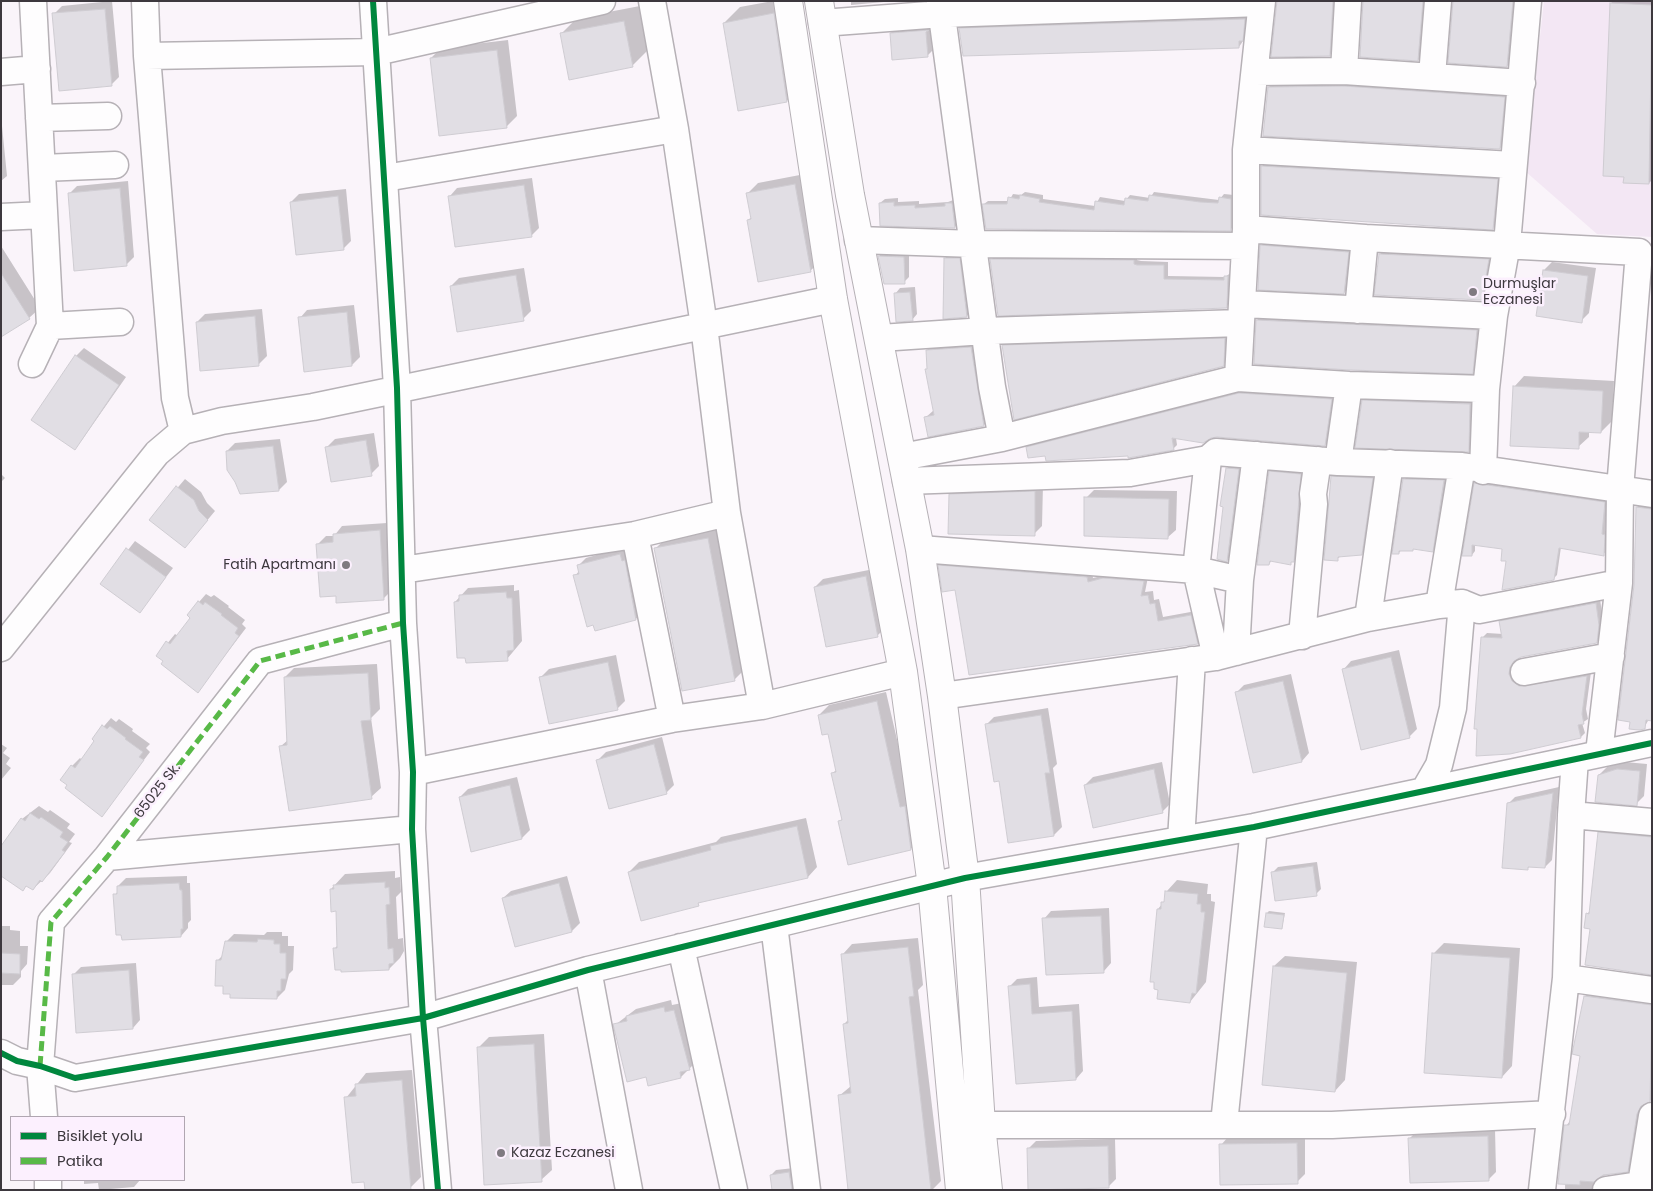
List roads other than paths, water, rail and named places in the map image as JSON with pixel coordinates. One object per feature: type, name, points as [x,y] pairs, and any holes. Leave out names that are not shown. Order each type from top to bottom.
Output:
[{"type":"main road","points":[[788,1],[833,299],[903,672],[932,886],[960,1190]]},
{"type":"main road","points":[[820,12],[858,240],[880,338],[920,548],[942,696],[965,878],[981,1125],[988,1190]]},
{"type":"street","points":[[32,364],[50,326],[33,1]]},
{"type":"street","points":[[145,1],[147,56],[175,398],[183,431]]},
{"type":"street","points":[[373,1],[397,388],[403,623],[413,772],[412,829],[423,1018],[438,1190]]},
{"type":"street","points":[[147,56],[376,52],[602,1]]},
{"type":"street","points":[[652,1],[675,130],[704,326],[727,513],[762,706]]},
{"type":"street","points":[[1344,71],[1348,1]]},
{"type":"street","points":[[1432,76],[1438,1]]},
{"type":"street","points":[[1424,791],[1439,765],[1452,708],[1450,604],[1486,389],[1494,316],[1508,244],[1528,1]]},
{"type":"street","points":[[820,12],[941,7],[1262,2],[1246,150],[1246,238],[1238,378]]},
{"type":"street","points":[[941,7],[975,244],[985,331],[1002,438]]},
{"type":"street","points":[[1,72],[36,69]]},
{"type":"street","points":[[1255,72],[1344,71],[1522,83]]},
{"type":"street","points":[[39,118],[108,116]]},
{"type":"street","points":[[385,178],[675,130]]},
{"type":"street","points":[[1246,150],[1513,165]]},
{"type":"street","points":[[42,168],[115,165]]},
{"type":"street","points":[[1,217],[44,215]]},
{"type":"street","points":[[858,240],[975,244],[1246,238],[1365,238],[1638,252],[1620,489],[1618,583],[1611,656],[1571,815],[1566,978],[1542,1190]]},
{"type":"street","points":[[1358,310],[1365,238]]},
{"type":"street","points":[[1,648],[157,453],[183,431],[222,420],[313,407],[397,388],[833,299]]},
{"type":"street","points":[[880,338],[1242,314],[1358,310],[1494,316]]},
{"type":"street","points":[[50,326],[120,322]]},
{"type":"street","points":[[904,469],[1002,438],[1238,378],[1349,385],[1486,389]]},
{"type":"street","points":[[1302,636],[1314,504],[1312,494],[1328,461],[1349,385]]},
{"type":"street","points":[[904,469],[1130,473],[1208,459],[1216,452],[1515,473],[1652,494]]},
{"type":"street","points":[[1181,840],[1215,656],[1240,580],[1256,455]]},
{"type":"street","points":[[1208,459],[1196,570],[1215,656]]},
{"type":"street","points":[[1368,618],[1390,463]]},
{"type":"street","points":[[402,570],[634,535],[727,513]]},
{"type":"street","points":[[634,535],[672,719]]},
{"type":"street","points":[[920,548],[1196,570],[1240,580]]},
{"type":"street","points":[[942,696],[1215,656],[1302,636],[1368,618],[1450,604],[1479,610],[1618,583]]},
{"type":"street","name":"65025 Sk.","points":[[44,1116],[40,1066],[51,922],[106,857],[260,661],[403,623]]},
{"type":"street","points":[[1524,672],[1611,656]]},
{"type":"street","points":[[413,772],[672,719],[762,706],[903,672]]},
{"type":"street","points":[[1,1053],[17,1061],[40,1066],[75,1078],[423,1018],[588,970],[965,878],[1254,827],[1652,743]]},
{"type":"street","points":[[1571,815],[1652,822]]},
{"type":"street","points":[[1224,1124],[1254,827]]},
{"type":"street","points":[[106,857],[412,829]]},
{"type":"street","points":[[774,925],[807,1190]]},
{"type":"street","points":[[681,947],[734,1190]]},
{"type":"street","points":[[588,970],[629,1190]]},
{"type":"street","points":[[1566,978],[1652,990]]},
{"type":"street","points":[[981,1125],[1332,1125],[1552,1114]]},
{"type":"street","points":[[1606,1190],[1644,1186],[1652,1116]]},
{"type":"place","name":"Durmuşlar Eczanesi","points":[[1473,292]]},
{"type":"place","name":"Fatih Apartmanı","points":[[346,565]]},
{"type":"place","name":"Kazaz Eczanesi","points":[[501,1153]]}]
